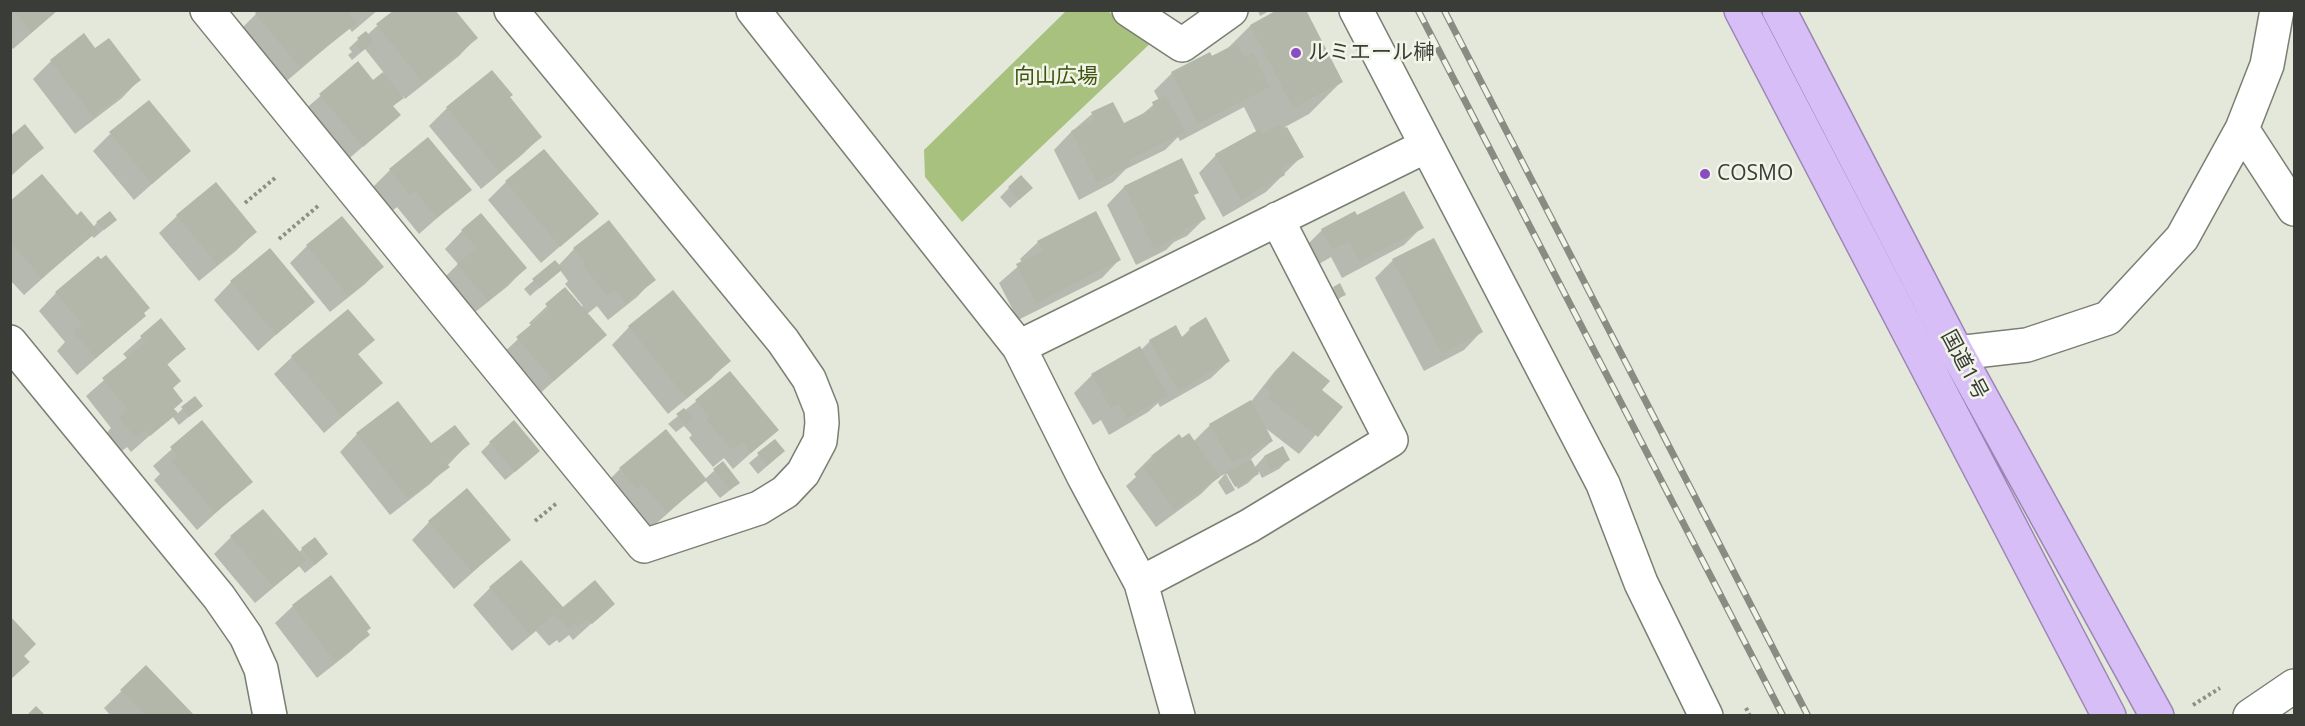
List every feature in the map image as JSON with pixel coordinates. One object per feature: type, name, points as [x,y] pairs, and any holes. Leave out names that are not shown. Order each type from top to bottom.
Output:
[{"type":"highway","name":"国道1号","points":[[1741,10],[2109,716]]},
{"type":"highway","name":"国道1号","points":[[1779,10],[1957,353],[2157,716]]},
{"type":"street","points":[[207,10],[644,546],[759,508],[785,492],[803,473],[815,452],[822,423],[821,409],[809,379],[783,341],[511,10]]},
{"type":"street","points":[[753,10],[1019,347],[1084,477],[1141,583],[1178,716]]},
{"type":"street","points":[[1129,10],[1182,45],[1231,10]]},
{"type":"street","points":[[1356,10],[1603,484],[1641,583],[1706,716]]},
{"type":"street","points":[[1957,353],[2027,345],[2108,318],[2182,238],[2242,129],[2267,65],[2277,10]]},
{"type":"street","points":[[2242,129],[2295,209]]},
{"type":"street","points":[[1019,347],[1425,146]]},
{"type":"street","points":[[1141,583],[1249,526],[1391,440],[1277,219]]},
{"type":"street","points":[[10,342],[219,597],[246,636],[261,669],[270,716]]},
{"type":"street","points":[[2250,716],[2295,686]]},
{"type":"path","points":[[245,203],[275,178]]},
{"type":"path","points":[[279,238],[347,182]]},
{"type":"green space","name":"向山広場","points":[[1066,11],[1108,11],[1130,28],[1157,37],[962,222],[925,177],[924,150]]},
{"type":"building","points":[[13,10],[58,10],[31,33]]},
{"type":"building","points":[[258,10],[347,10],[357,23],[300,68],[255,13]]},
{"type":"building","points":[[394,10],[455,10],[478,38],[423,83],[376,24]]},
{"type":"building","name":"ルミエール榊","points":[[1277,10],[1306,10],[1343,82],[1293,108],[1250,25]]},
{"type":"building","points":[[366,31],[374,42],[361,52],[356,45],[360,42],[357,38]]},
{"type":"building","points":[[84,33],[95,48],[109,38],[141,80],[93,117],[50,60]]},
{"type":"building","points":[[1237,43],[1244,57],[1253,53],[1270,87],[1198,124],[1171,72],[1210,52],[1212,56]]},
{"type":"building","points":[[358,61],[373,80],[383,72],[404,98],[393,106],[401,115],[363,147],[319,94]]},
{"type":"building","points":[[492,70],[513,95],[510,97],[542,137],[499,172],[446,107]]},
{"type":"building","points":[[1166,95],[1185,132],[1129,160],[1132,165],[1097,183],[1071,131],[1094,119],[1091,112],[1113,102],[1124,123],[1154,108],[1152,102]]},
{"type":"building","points":[[149,100],[191,151],[152,184],[109,132]]},
{"type":"building","points":[[25,124],[44,148],[10,175],[10,136]]},
{"type":"building","points":[[1279,124],[1283,129],[1287,127],[1304,157],[1282,169],[1285,175],[1241,200],[1215,154],[1260,129],[1262,134]]},
{"type":"building","points":[[428,137],[472,190],[437,218],[415,191],[410,195],[389,169]]},
{"type":"building","points":[[544,149],[599,214],[560,247],[505,181]]},
{"type":"building","points":[[1182,158],[1199,193],[1194,195],[1206,219],[1184,229],[1185,233],[1154,249],[1124,186]]},
{"type":"building","points":[[42,174],[77,215],[81,211],[98,231],[42,278],[10,242],[10,201]]},
{"type":"building","points":[[1021,175],[1033,188],[1019,200],[1008,187]]},
{"type":"building","points":[[216,182],[257,232],[217,264],[176,215]]},
{"type":"building","points":[[1404,191],[1424,228],[1359,262],[1349,241],[1332,250],[1321,229],[1355,211],[1357,215]]},
{"type":"building","points":[[110,211],[117,220],[104,230],[96,222]]},
{"type":"building","points":[[1096,211],[1121,260],[1036,303],[1016,264],[1043,251],[1037,241]]},
{"type":"building","points":[[481,213],[527,268],[488,301],[457,264],[476,248],[461,230]]},
{"type":"building","points":[[342,216],[384,267],[348,296],[306,245]]},
{"type":"building","points":[[609,220],[656,280],[626,303],[615,290],[607,296],[582,265],[585,262],[573,248]]},
{"type":"building","points":[[1434,238],[1483,332],[1442,354],[1392,259]]},
{"type":"building","points":[[270,248],[315,302],[276,335],[230,281]]},
{"type":"building","points":[[106,255],[150,308],[144,313],[146,316],[96,358],[73,332],[82,324],[55,292],[98,256],[101,259]]},
{"type":"building","points":[[555,260],[563,269],[540,288],[532,279]]},
{"type":"building","points":[[1340,283],[1346,295],[1339,298],[1333,287]]},
{"type":"building","points":[[565,287],[607,335],[554,381],[516,337],[550,309],[545,304]]},
{"type":"building","points":[[673,290],[731,361],[686,398],[628,326]]},
{"type":"building","points":[[348,309],[375,340],[358,354],[383,383],[342,417],[291,356]]},
{"type":"building","points":[[1206,317],[1230,361],[1178,391],[1149,340],[1176,325],[1182,337],[1191,331],[1189,328]]},
{"type":"building","points":[[161,318],[186,349],[167,364],[181,381],[173,388],[183,401],[174,409],[178,413],[150,436],[145,430],[136,438],[119,418],[128,410],[102,378],[146,342],[140,336]]},
{"type":"building","points":[[1140,346],[1168,395],[1127,419],[1119,404],[1111,408],[1091,374]]},
{"type":"building","points":[[1293,351],[1330,381],[1322,390],[1343,407],[1318,437],[1267,398],[1271,392],[1264,387]]},
{"type":"building","points":[[730,371],[779,430],[751,453],[743,442],[732,450],[706,420],[709,417],[695,400]]},
{"type":"building","points":[[195,396],[203,406],[189,417],[181,407]]},
{"type":"building","points":[[1251,400],[1273,441],[1232,463],[1209,424]]},
{"type":"building","points":[[398,401],[431,443],[455,425],[470,444],[446,463],[450,467],[408,499],[356,433]]},
{"type":"building","points":[[684,408],[694,418],[686,425],[676,414]]},
{"type":"building","points":[[202,420],[253,482],[215,513],[171,461],[177,456],[170,447]]},
{"type":"building","points":[[514,420],[540,451],[515,472],[489,442]]},
{"type":"building","points":[[666,429],[707,480],[667,513],[643,485],[637,490],[619,468]]},
{"type":"building","points":[[1189,433],[1220,477],[1174,510],[1143,467],[1154,460],[1151,456],[1179,434],[1182,438]]},
{"type":"building","points":[[775,439],[785,451],[767,466],[757,453]]},
{"type":"building","points":[[1283,446],[1290,460],[1271,470],[1264,456]]},
{"type":"building","points":[[1251,459],[1259,474],[1235,487],[1226,472]]},
{"type":"building","points":[[723,461],[740,483],[730,490],[713,469]]},
{"type":"building","points":[[467,488],[511,540],[472,572],[428,521]]},
{"type":"building","points":[[263,509],[307,560],[273,587],[230,536]]},
{"type":"building","points":[[315,537],[328,554],[315,565],[301,548]]},
{"type":"building","points":[[521,560],[563,607],[595,580],[615,604],[592,624],[587,619],[578,627],[575,624],[568,629],[554,614],[530,635],[489,587]]},
{"type":"building","points":[[331,575],[371,628],[367,631],[370,635],[335,662],[292,605]]},
{"type":"building","points":[[10,616],[36,644],[24,656],[30,662],[10,680]]},
{"type":"building","points":[[146,665],[195,716],[146,716],[120,690]]},
{"type":"building","points":[[36,706],[46,716],[26,716]]},
{"type":"railway","points":[[1418,10],[1783,716]]},
{"type":"railway","points":[[1444,10],[1808,716]]},
{"type":"place","name":"ルミエール榊","points":[[1296,53]]},
{"type":"place","name":"COSMO","points":[[1705,174]]}]
